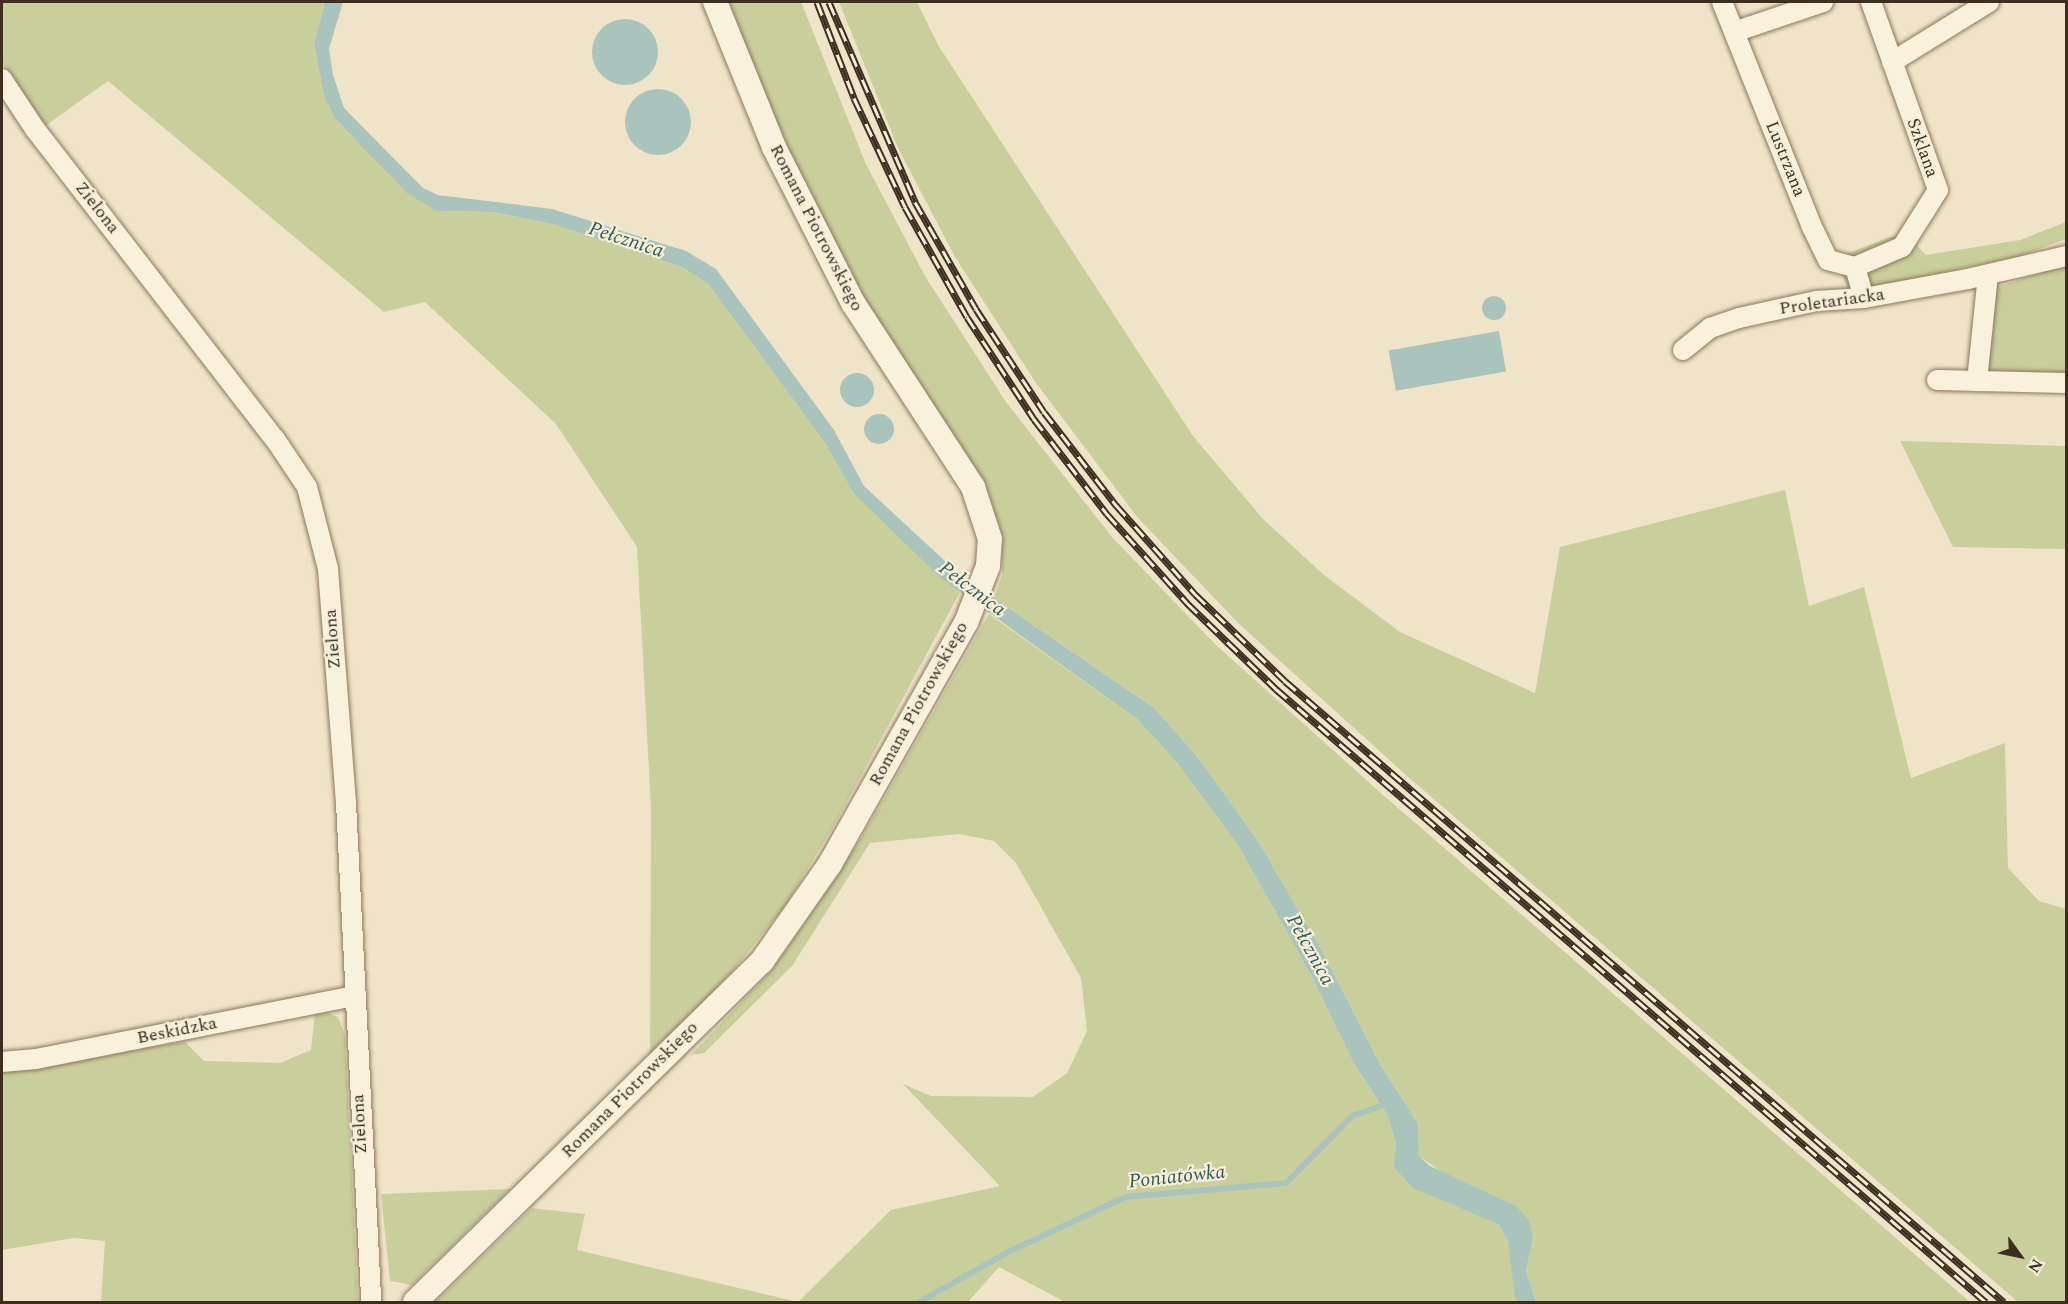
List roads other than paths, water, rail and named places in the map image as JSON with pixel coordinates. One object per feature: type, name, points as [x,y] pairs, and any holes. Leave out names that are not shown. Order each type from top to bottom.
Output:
[{"type":"street","name":"Romana Piotrowskiego","points":[[415,1302],[762,961],[830,864],[966,622],[988,566],[990,539],[973,487],[853,303],[774,147],[715,2]]},
{"type":"street","name":"Lustrzana","points":[[1722,2],[1828,260],[1856,267]]},
{"type":"street","points":[[1734,32],[1823,2]]},
{"type":"street","name":"Szklana","points":[[1856,267],[1902,247],[1938,190],[1871,2]]},
{"type":"street","points":[[1892,62],[1989,2]]},
{"type":"street","name":"Zielona","points":[[2,79],[35,129],[275,439],[307,487],[328,569],[346,803],[353,996],[371,1302]]},
{"type":"street","name":"Proletariacka","points":[[1683,350],[1710,328],[1739,318],[1816,301],[1864,298],[1988,275],[2067,256]]},
{"type":"street","points":[[1856,267],[1864,298]]},
{"type":"street","points":[[1977,381],[1988,275]]},
{"type":"street","points":[[1937,380],[2067,383]]},
{"type":"street","name":"Beskidzka","points":[[2,1062],[36,1059],[353,996]]},
{"type":"water","name":"Pełcznica","points":[[325,2],[343,2],[329,49],[333,75],[344,108],[423,188],[438,195],[552,209],[686,251],[716,269],[834,430],[864,486],[959,574],[1154,708],[1197,756],[1258,841],[1322,951],[1379,1062],[1418,1124],[1419,1156],[1430,1166],[1516,1206],[1529,1220],[1533,1237],[1526,1271],[1536,1302],[1518,1302],[1515,1298],[1508,1241],[1498,1224],[1413,1188],[1394,1167],[1396,1144],[1388,1116],[1353,1062],[1311,975],[1239,847],[1178,764],[1137,719],[942,579],[854,494],[825,443],[709,285],[682,267],[552,224],[493,212],[437,211],[408,194],[335,119],[324,96],[314,43]]},
{"type":"water","points":[[625,19],[638,22],[648,29],[655,39],[658,52],[655,65],[648,75],[638,82],[625,85],[612,82],[602,75],[595,65],[592,52],[595,39],[602,29],[612,22]]},
{"type":"water","points":[[658,89],[671,92],[681,99],[688,109],[691,122],[688,135],[681,145],[671,152],[658,155],[645,152],[635,145],[628,135],[625,122],[628,109],[635,99],[645,92]]},
{"type":"water","points":[[1494,296],[1499,297],[1505,303],[1505,313],[1499,319],[1494,320],[1489,319],[1483,313],[1482,308],[1483,303],[1489,297]]},
{"type":"water","points":[[1499,331],[1506,371],[1396,391],[1389,350]]},
{"type":"water","points":[[857,373],[869,378],[874,390],[869,402],[857,407],[845,402],[840,390],[845,378]]},
{"type":"water","points":[[879,414],[890,418],[894,429],[890,440],[879,444],[868,440],[864,429],[868,418]]},
{"type":"waterway","name":"Poniatówka","points":[[919,1302],[1008,1252],[1126,1197],[1286,1183],[1352,1116],[1387,1104]]},
{"type":"railway","points":[[817,2],[854,98],[905,207],[967,317],[1034,419],[1107,514],[1187,603],[1276,689],[1986,1302]]},
{"type":"railway","points":[[829,2],[915,202],[976,309],[1044,412],[1116,505],[1195,594],[1285,681],[2004,1302]]}]
